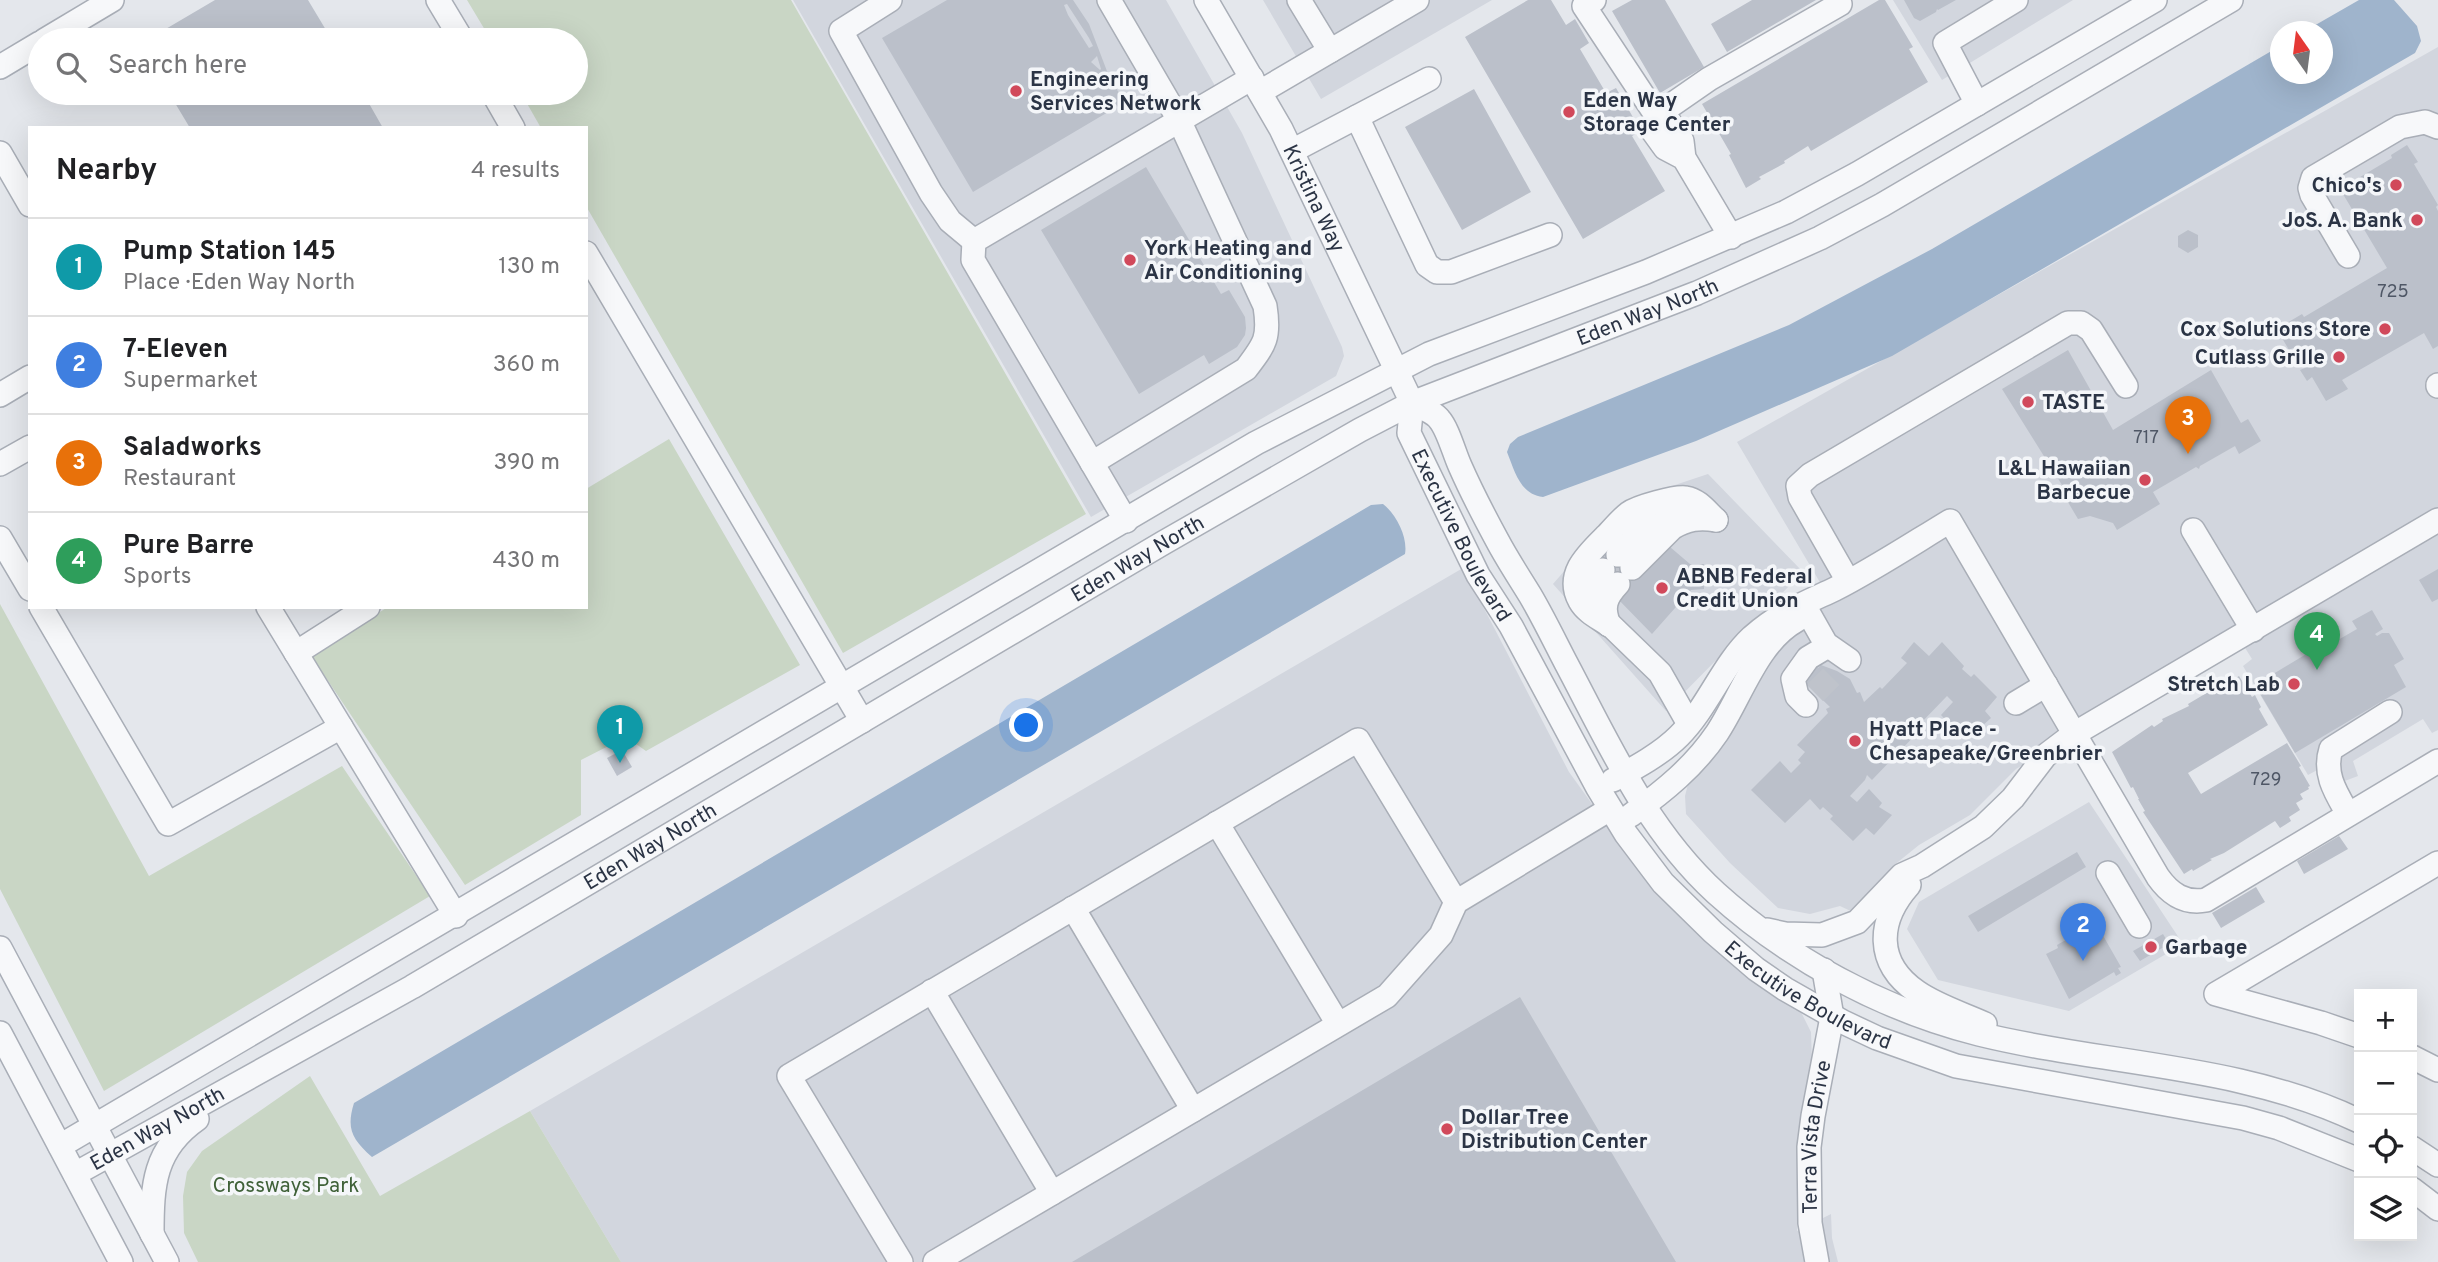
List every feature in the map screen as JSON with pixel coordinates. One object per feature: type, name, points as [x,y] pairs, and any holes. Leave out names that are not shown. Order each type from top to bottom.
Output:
[{"type":"street","points":[[65,28],[113,0]]},
{"type":"street","points":[[438,0],[455,28]]},
{"type":"street","points":[[890,0],[841,31],[931,193],[950,221],[974,241]]},
{"type":"street","points":[[1092,463],[1246,369],[1262,348],[1269,328],[1265,306],[1179,120],[1108,0]]},
{"type":"street","name":"Kristina Way","points":[[1206,0],[1292,151],[1412,403]]},
{"type":"street","points":[[1299,0],[1330,51]]},
{"type":"street","points":[[974,241],[1179,120],[1330,51],[1417,0]]},
{"type":"street","points":[[1731,237],[1684,158],[1665,148],[1652,130],[1658,118],[1670,106],[1709,79],[1840,4],[1837,0]]},
{"type":"street","points":[[1977,104],[1945,43],[2016,0]]},
{"type":"street","name":"Eden Way North","points":[[60,1146],[456,916],[1256,443],[1429,354],[1646,272],[1786,212],[1846,180],[2155,0]]},
{"type":"street","name":"Eden Way North","points":[[75,1174],[412,987],[1292,468],[1412,403],[1697,293],[1820,238],[1882,205],[2231,0]]},
{"type":"street","points":[[1589,3],[1658,118]]},
{"type":"street","points":[[0,67],[28,50]]},
{"type":"street","points":[[1292,151],[1429,79]]},
{"type":"street","points":[[500,105],[512,126]]},
{"type":"street","points":[[1357,117],[1427,265],[1437,272],[1451,272],[1550,235]]},
{"type":"street","points":[[2348,256],[2312,195],[2310,188],[2313,178],[2400,127],[2418,122],[2432,123],[2438,127]]},
{"type":"street","points":[[0,153],[28,202]]},
{"type":"street","points":[[974,241],[973,260],[1126,521]]},
{"type":"street","points":[[588,256],[862,721]]},
{"type":"street","points":[[1841,585],[1800,497],[1798,486],[1810,475],[2068,323],[2081,323],[2091,330],[2126,386]]},
{"type":"street","points":[[0,395],[28,378]]},
{"type":"street","name":"Executive Boulevard","points":[[2354,1119],[2305,1099],[2234,1080],[1982,1035],[1942,1024],[1876,997],[1824,970],[1761,929],[1707,883],[1676,849],[1644,806],[1532,598],[1498,543],[1465,478],[1439,417],[1412,403],[1408,430],[1479,575],[1511,626],[1615,816],[1663,883],[1756,969],[1832,1017],[1877,1038],[1956,1066],[2243,1118],[2291,1132],[2354,1158]]},
{"type":"street","points":[[0,464],[28,448]]},
{"type":"street","points":[[1601,617],[1605,611],[1605,600],[1614,566],[1672,528],[1707,512],[1681,498],[1631,511],[1585,558],[1576,575],[1578,597],[1589,612],[1601,617],[1660,673],[1689,724]]},
{"type":"street","points":[[1761,929],[1809,936],[1834,932],[1857,922],[1902,875],[1922,866],[1983,827],[2013,798],[2045,756],[2074,734],[2438,520]]},
{"type":"street","points":[[1598,788],[1625,774],[1679,737],[1750,640],[1785,612],[1841,585],[1950,521],[2165,887],[2179,897],[2188,901],[2206,900],[2438,761]]},
{"type":"street","points":[[2193,530],[2253,630]]},
{"type":"street","points":[[0,538],[28,586]]},
{"type":"street","points":[[935,1262],[1387,996],[1441,934],[1456,902],[1615,816],[1644,806],[1675,782],[1703,752],[1773,641],[1788,625],[1809,614],[1841,585]]},
{"type":"street","points":[[42,609],[168,824],[341,727]]},
{"type":"street","points":[[269,609],[456,916]]},
{"type":"street","points":[[296,653],[365,609]]},
{"type":"street","points":[[1785,612],[1809,614]]},
{"type":"street","points":[[1809,614],[1828,646],[1849,660]]},
{"type":"street","points":[[1806,705],[1797,696],[1793,679],[1808,658],[1828,646]]},
{"type":"street","points":[[2016,703],[2046,685]]},
{"type":"street","points":[[2348,814],[2330,781],[2328,758],[2331,749],[2390,712]]},
{"type":"street","points":[[901,1262],[789,1076],[1358,740],[1456,902]]},
{"type":"street","points":[[1217,823],[1338,1024]]},
{"type":"street","points":[[2354,1034],[2216,994],[2438,863]]},
{"type":"street","points":[[1922,866],[1917,876],[1899,896],[1886,922],[1884,943],[1890,961],[1918,993],[2019,1041]]},
{"type":"street","points":[[2108,873],[2139,926]]},
{"type":"street","points":[[1073,908],[1193,1110]]},
{"type":"street","points":[[0,948],[167,1262]]},
{"type":"street","name":"Terra Vista Drive","points":[[1816,1262],[1810,1223],[1809,1147],[1812,1116],[1832,1017],[1824,970]]},
{"type":"street","points":[[152,1234],[152,1199],[160,1164],[166,1148],[186,1127],[321,1048],[412,987]]},
{"type":"street","points":[[932,991],[1052,1193]]},
{"type":"street","points":[[0,1032],[121,1262]]},
{"type":"street","points":[[2417,1060],[2438,1070]]},
{"type":"street","points":[[2417,1151],[2438,1165]]},
{"type":"street","points":[[2417,1193],[2438,1209]]},
{"type":"shaded area","points":[[793,0],[1166,0],[1242,133],[1342,347],[1344,356],[1336,376],[1091,517]]},
{"type":"shaded area","points":[[1263,0],[1492,0],[1321,99]]},
{"type":"shaded area","points":[[1893,0],[2073,0],[1942,80]]},
{"type":"shaded area","points":[[2438,47],[2438,730],[2432,733],[2423,719],[2353,761],[2358,776],[2342,782],[2332,762],[2308,775],[2243,666],[2252,659],[2237,635],[2016,769],[1970,815],[1919,845],[1893,866],[1857,914],[1840,906],[1810,914],[1778,908],[1730,863],[1686,814],[1685,796],[1689,780],[1768,661],[1789,631],[1831,601],[1737,442]]},
{"type":"shaded area","points":[[1708,474],[1803,572],[1666,711],[1553,584],[1624,502]]},
{"type":"shaded area","points":[[1463,568],[1569,772],[1634,862],[1679,916],[1773,994],[1801,1012],[1811,1032],[1812,1062],[1798,1133],[1797,1231],[1831,1214],[1832,1238],[1838,1262],[621,1262],[530,1111]]},
{"type":"shaded area","points":[[2089,802],[2183,944],[2069,1011],[1938,980],[1907,929],[1919,902]]},
{"type":"green space","points":[[467,0],[791,0],[1086,514],[843,653],[588,209],[588,126],[540,126],[528,105],[588,105],[588,28],[484,28]]},
{"type":"green space","points":[[669,439],[800,665],[646,751],[626,737],[581,760],[581,815],[465,885],[310,654],[385,609],[588,609],[588,488]]},
{"type":"green space","points":[[0,604],[149,876],[342,766],[430,896],[104,1091],[0,889]]},
{"type":"green space","name":"Crossways Park","points":[[310,1076],[380,1196],[530,1111],[621,1262],[198,1262],[184,1233],[183,1196],[187,1172],[202,1151]]},
{"type":"water","points":[[2359,0],[2394,0],[2417,26],[2421,41],[2415,53],[1892,356],[1696,441],[1543,497],[1529,492],[1519,481],[1507,452],[1510,444],[1518,437],[1789,325],[1932,249],[2270,52],[2270,84],[2333,84],[2333,21],[2322,21]]},
{"type":"water","points":[[1383,504],[1400,526],[1405,540],[1405,554],[372,1157],[355,1139],[351,1127],[354,1103],[1371,505]]},
{"type":"building","points":[[215,0],[308,0],[325,28],[167,28]]},
{"type":"building","name":"Engineering Services Network","points":[[947,0],[1073,0],[1089,24],[1110,79],[1125,102],[973,192],[882,38]],"holes":[[[1067,4],[1089,38],[1093,46],[1089,48],[1068,15],[1064,5]],[[1097,56],[1101,69],[1100,70],[1091,62]]]},
{"type":"building","name":"Eden Way Storage Center","points":[[1528,0],[1551,0],[1566,25],[1575,19],[1589,43],[1580,49],[1606,93],[1616,88],[1641,131],[1632,136],[1665,191],[1583,239],[1465,37]]},
{"type":"building","points":[[1632,0],[1665,0],[1704,67],[1660,93],[1612,11]]},
{"type":"building","points":[[1752,0],[1816,0],[1727,52],[1711,24]]},
{"type":"building","points":[[1879,0],[1885,0],[1913,47],[1909,49],[1928,82],[1811,151],[1808,146],[1746,188],[1729,155],[1731,154],[1702,104]]},
{"type":"building","points":[[1904,0],[1956,0],[1920,21],[1914,18]]},
{"type":"building","points":[[1474,89],[1531,192],[1462,230],[1405,127]]},
{"type":"building","points":[[176,105],[370,105],[382,126],[189,126]]},
{"type":"building","points":[[2407,145],[2418,162],[2414,164],[2438,205],[2438,346],[2433,349],[2424,333],[2342,380],[2348,389],[2326,401],[2312,377],[2307,381],[2300,370],[2305,368],[2302,364],[2298,366],[2291,355],[2295,352],[2293,348],[2289,350],[2282,338],[2286,336],[2283,332],[2279,334],[2277,329],[2302,314],[2304,317],[2387,268],[2340,189],[2392,158],[2391,155]]},
{"type":"building","name":"York Heating and Air Conditioning","points":[[1146,167],[1221,294],[1229,290],[1245,317],[1246,328],[1237,347],[1209,364],[1204,355],[1139,394],[1041,230]]},
{"type":"building","points":[[2188,230],[2198,235],[2198,247],[2188,253],[2178,247],[2178,236]]},
{"type":"building","points":[[2068,350],[2113,430],[2211,370],[2241,423],[2248,419],[2261,441],[2239,454],[2235,446],[2199,469],[2196,467],[2153,492],[2160,504],[2117,530],[2113,523],[2090,516],[2078,519],[2059,487],[2062,485],[2002,389]]},
{"type":"building","name":"ABNB Federal Credit Union","points":[[1663,541],[1690,564],[1704,564],[1704,589],[1691,590],[1652,634],[1614,595],[1595,563],[1610,547]]},
{"type":"building","points":[[2438,569],[2438,599],[2432,602],[2419,580]]},
{"type":"building","points":[[2372,610],[2383,629],[2375,634],[2377,636],[2389,633],[2404,659],[2394,665],[2406,687],[2295,753],[2255,685],[2328,641],[2331,644],[2357,629],[2352,621]]},
{"type":"building","name":"Hyatt Place - Chesapeake/Greenbrier","points":[[1914,642],[1929,656],[1942,642],[1964,666],[1962,669],[1971,677],[1974,674],[1997,697],[1985,711],[1991,718],[1971,736],[1958,723],[1953,728],[1941,715],[1953,702],[1947,696],[1919,725],[1922,728],[1872,780],[1867,775],[1850,796],[1857,802],[1869,789],[1882,803],[1879,807],[1892,815],[1874,835],[1866,828],[1853,841],[1830,819],[1833,816],[1823,807],[1820,810],[1810,799],[1785,823],[1751,790],[1780,761],[1791,773],[1801,763],[1798,760],[1805,752],[1797,745],[1828,713],[1826,709],[1830,707],[1801,679],[1816,665],[1818,668],[1821,665],[1850,679],[1864,702],[1880,687],[1882,689],[1907,663],[1901,658]]},
{"type":"building","points":[[2239,676],[2252,697],[2255,695],[2268,725],[2188,773],[2201,794],[2287,743],[2310,786],[2300,794],[2303,799],[2296,803],[2300,810],[2289,817],[2291,821],[2280,828],[2275,821],[2184,874],[2143,812],[2145,811],[2133,787],[2131,788],[2112,752],[2152,725],[2154,727],[2163,721],[2162,719]]},
{"type":"building","points":[[622,750],[632,767],[617,776],[607,758]]},
{"type":"building","points":[[2339,836],[2348,849],[2304,874],[2297,861]]},
{"type":"building","points":[[2077,852],[2086,867],[1978,932],[1968,916]]},
{"type":"building","points":[[2256,887],[2265,902],[2221,928],[2212,913]]},
{"type":"building","points":[[2097,925],[2121,967],[2118,968],[2121,973],[2116,976],[2114,972],[2069,999],[2046,954],[2085,929],[2086,931]]},
{"type":"building","name":"Garbage","points":[[2163,934],[2169,944],[2140,961],[2133,951]]},
{"type":"building","name":"Dollar Tree Distribution Center","points":[[1520,997],[1676,1262],[1072,1262]]},
{"type":"tunnel","points":[[1597,564],[1611,548]]},
{"type":"tunnel","points":[[1611,578],[1626,562]]},
{"type":"tunnel","points":[[1815,693],[1837,671]]},
{"type":"place","name":"Engineering Services Network","points":[[1016,91]]},
{"type":"place","name":"Eden Way Storage Center","points":[[1569,112]]},
{"type":"place","name":"Chico's","points":[[2396,185]]},
{"type":"place","name":"JoS. A. Bank","points":[[2417,220]]},
{"type":"place","name":"York Heating and Air Conditioning","points":[[1130,260]]},
{"type":"place","name":"Cox Solutions Store","points":[[2385,329]]},
{"type":"place","name":"Cutlass Grille","points":[[2339,357]]},
{"type":"place","name":"TASTE","points":[[2028,402]]},
{"type":"place","name":"Saladworks","points":[[2188,454]]},
{"type":"place","name":"L&L Hawaiian Barbecue","points":[[2145,480]]},
{"type":"place","name":"ABNB Federal Credit Union","points":[[1662,588]]},
{"type":"place","name":"Pure Barre","points":[[2317,670]]},
{"type":"place","name":"Stretch Lab","points":[[2294,684]]},
{"type":"place","name":"Hyatt Place - Chesapeake/Greenbrier","points":[[1855,741]]},
{"type":"place","name":"Pump Station 145","points":[[620,763]]},
{"type":"place","name":"Garbage","points":[[2151,947]]},
{"type":"place","name":"7-Eleven","points":[[2083,961]]},
{"type":"place","name":"Dollar Tree Distribution Center","points":[[1447,1129]]}]
